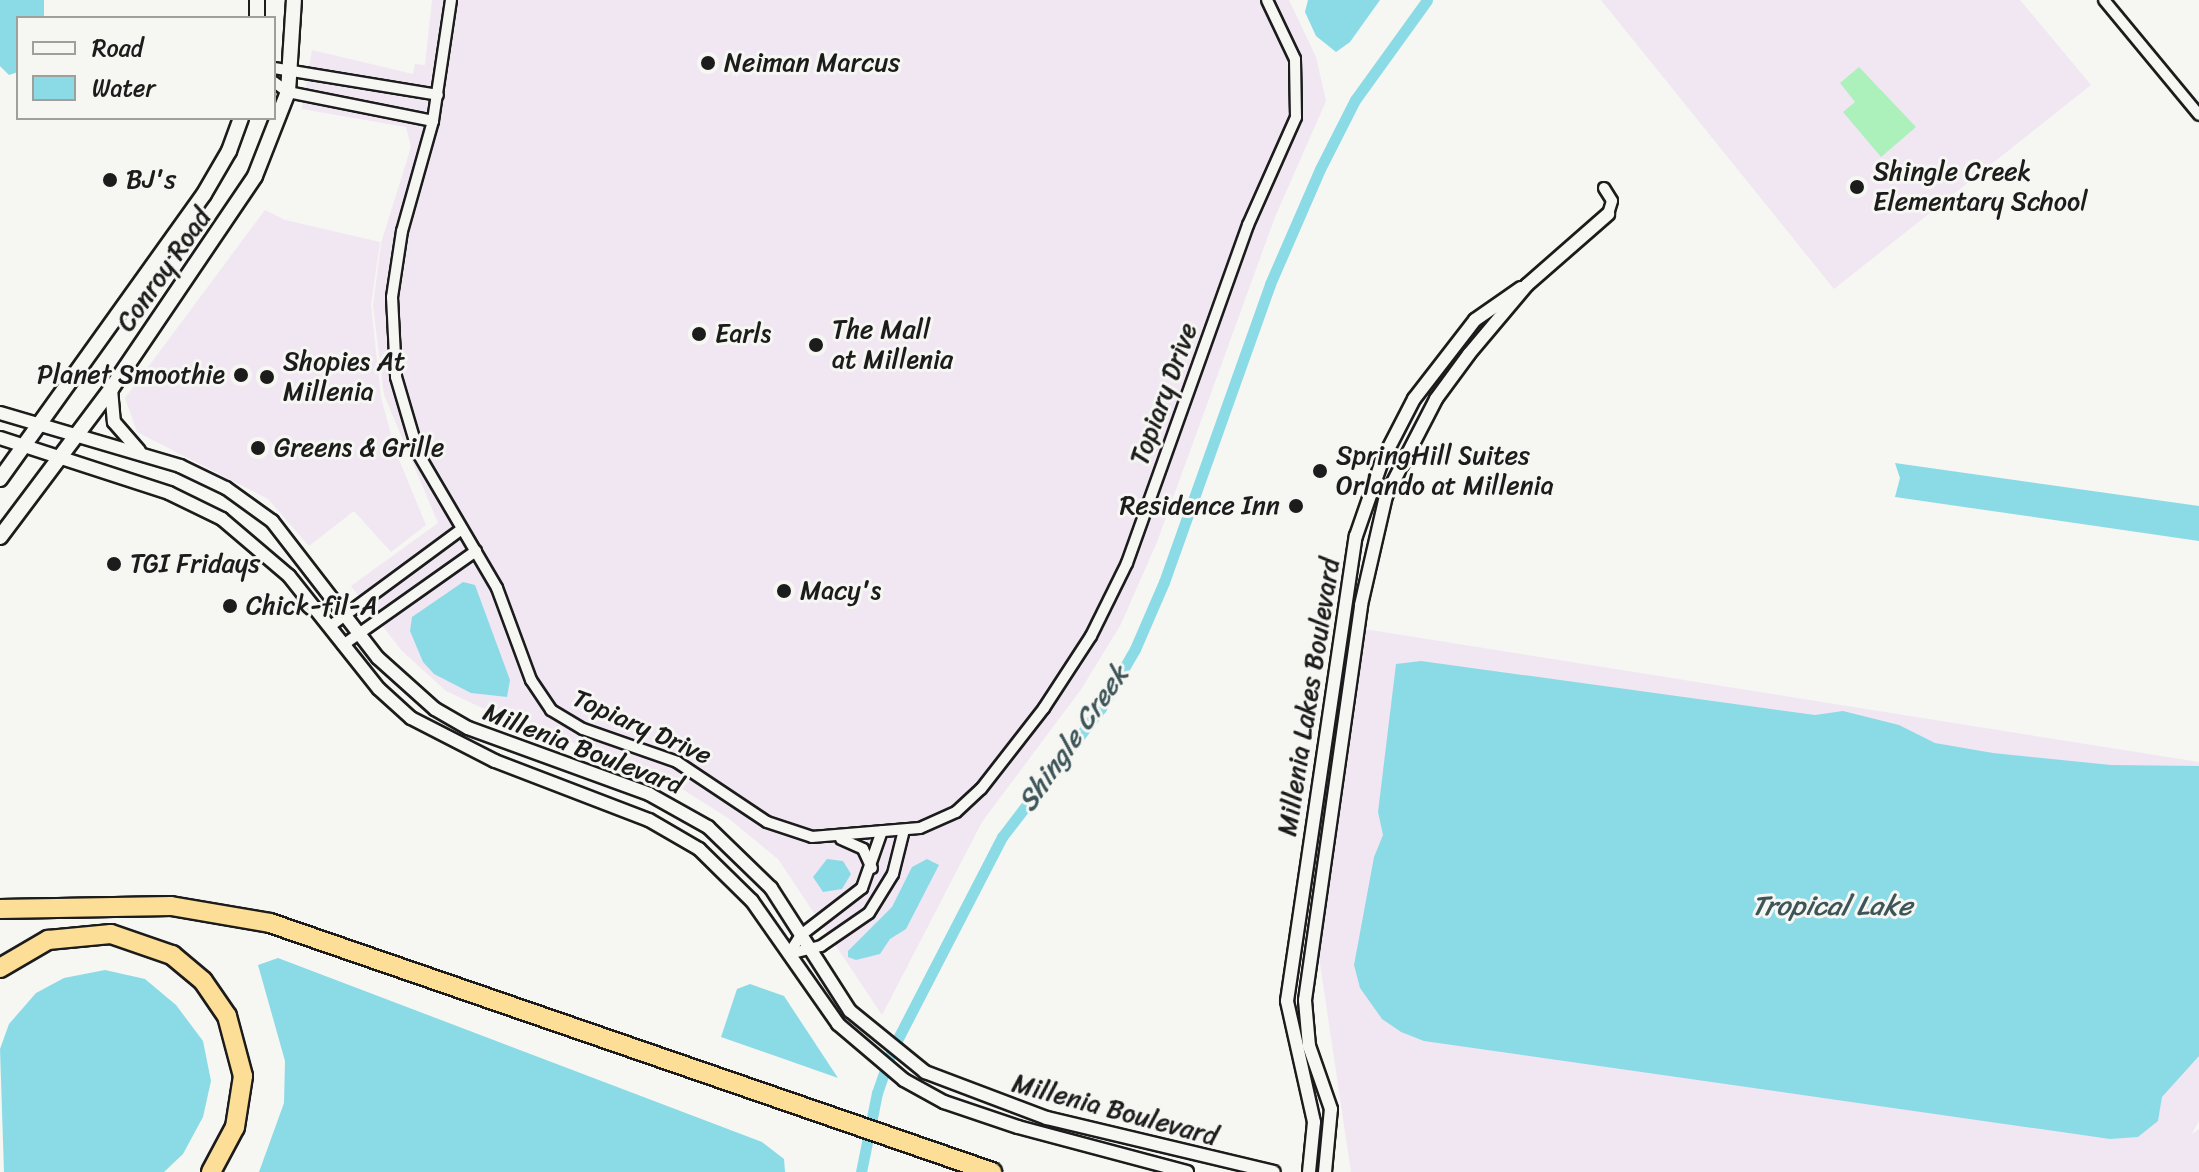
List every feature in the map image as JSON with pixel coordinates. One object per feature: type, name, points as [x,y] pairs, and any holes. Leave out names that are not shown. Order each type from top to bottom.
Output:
[{"type":"highway","points":[[0,909],[171,906],[270,923],[992,1172]]},
{"type":"highway","points":[[0,968],[48,940],[111,934],[172,955],[203,981],[227,1016],[243,1076],[235,1127],[211,1172]]},
{"type":"main road","name":"Conroy Road","points":[[0,537],[111,389],[255,176],[288,92],[293,69],[294,0]]},
{"type":"main road","name":"Conroy Road","points":[[0,479],[204,194],[229,151],[240,120]]},
{"type":"street","name":"Topiary Drive","points":[[451,0],[433,121],[394,268],[392,344],[402,403],[418,452],[505,605],[537,692],[560,717],[677,762],[781,829],[830,837],[863,849],[872,868]]},
{"type":"street","name":"Topiary Drive","points":[[830,837],[904,830],[939,822],[981,789],[1066,678],[1114,592],[1248,225],[1296,117],[1299,79],[1286,38],[1267,0]]},
{"type":"street","points":[[2104,0],[2199,115]]},
{"type":"street","points":[[276,68],[438,95]]},
{"type":"street","points":[[276,83],[288,92],[433,121]]},
{"type":"street","points":[[1604,188],[1612,201],[1608,214]]},
{"type":"street","name":"Millenia Lakes Boulevard","points":[[1309,1172],[1314,1122],[1288,1025],[1287,1001],[1356,536],[1382,461],[1414,399],[1475,320],[1527,285],[1608,214]]},
{"type":"street","name":"Millenia Lakes Boulevard","points":[[1325,1172],[1331,1109],[1309,1046],[1305,1000],[1370,557],[1386,496],[1436,399],[1527,285]]},
{"type":"street","points":[[111,389],[114,422],[141,453]]},
{"type":"street","name":"Millenia Boulevard","points":[[0,413],[141,453],[226,488],[272,521],[358,634],[409,689],[468,728],[649,794],[700,822],[759,873],[842,1001],[877,1038],[912,1064],[953,1086],[1047,1118],[1274,1172]]},
{"type":"street","name":"Millenia Boulevard","points":[[0,438],[178,497],[222,519],[289,576],[390,699],[448,741],[640,816],[691,844],[740,886],[827,1011],[869,1055],[904,1080],[999,1121],[1187,1172]]},
{"type":"street","points":[[329,627],[462,529]]},
{"type":"street","points":[[343,645],[476,551]]},
{"type":"street","points":[[789,954],[810,951],[857,923],[877,903],[893,874],[904,830]]},
{"type":"street","points":[[789,954],[801,935],[854,898],[872,868],[882,831]]},
{"type":"shaded area","name":"The Mall at Millenia","points":[[432,0],[1289,0],[1316,57],[1326,101],[1275,217],[1157,542],[1121,624],[1082,688],[982,822],[882,1015],[778,859],[728,818],[655,772],[504,718],[446,691],[402,651],[351,586],[438,523],[384,395],[373,306],[381,243],[411,147],[406,127],[302,109],[312,50],[413,74],[415,64],[425,65]]},
{"type":"shaded area","name":"Shingle Creek Elementary School","points":[[1601,0],[2020,0],[2091,85],[1834,289]]},
{"type":"shaded area","points":[[265,210],[285,220],[380,242],[371,305],[381,397],[395,450],[426,525],[391,552],[354,511],[309,546],[268,499],[137,432],[125,398]]},
{"type":"shaded area","name":"Tropical Lake","points":[[1364,629],[2199,762],[2199,1121],[2191,1135],[2199,1129],[2199,1172],[1351,1172],[1319,957]]},
{"type":"green space","points":[[1859,67],[1916,127],[1881,157],[1843,112],[1855,102],[1840,83]]},
{"type":"water","points":[[0,0],[44,0],[44,16],[16,16],[16,73],[9,75],[0,66]]},
{"type":"water","points":[[1308,0],[1380,0],[1350,42],[1336,52],[1316,36],[1305,12]]},
{"type":"water","points":[[1895,463],[2199,506],[2199,541],[1895,497],[1900,478]]},
{"type":"water","points":[[463,582],[475,585],[510,680],[507,697],[471,693],[434,674],[423,662],[410,631],[412,617]]},
{"type":"water","name":"Tropical Lake","points":[[1421,661],[1815,715],[1843,711],[1899,725],[1935,743],[1993,753],[2111,765],[2199,766],[2199,1056],[2162,1097],[2158,1121],[2138,1137],[2110,1139],[1424,1041],[1401,1032],[1382,1019],[1360,988],[1354,965],[1374,857],[1383,835],[1378,812],[1396,664]]},
{"type":"water","points":[[827,859],[843,861],[851,874],[842,889],[823,892],[813,877]]},
{"type":"water","points":[[927,859],[939,865],[906,929],[890,939],[880,954],[856,960],[848,957],[848,951],[892,907],[912,867]]},
{"type":"water","points":[[278,958],[762,1142],[784,1159],[785,1172],[259,1172],[284,1103],[285,1061],[258,965]]},
{"type":"water","points":[[105,970],[145,979],[176,1005],[203,1041],[211,1081],[203,1117],[183,1154],[164,1172],[4,1172],[0,1049],[9,1024],[36,993],[64,978]]},
{"type":"water","points":[[750,984],[784,996],[838,1078],[721,1037],[737,989]]},
{"type":"waterway","name":"Shingle Creek","points":[[861,1172],[877,1093],[892,1050],[1002,837],[1101,708],[1135,649],[1164,582],[1270,284],[1320,169],[1355,100],[1427,0]]},
{"type":"place","name":"Neiman Marcus","points":[[708,63]]},
{"type":"place","name":"BJ's","points":[[110,180]]},
{"type":"place","name":"Shingle Creek Elementary School","points":[[1857,187]]},
{"type":"place","name":"Earls","points":[[699,334]]},
{"type":"place","name":"The Mall at Millenia","points":[[816,345]]},
{"type":"place","name":"Planet Smoothie","points":[[241,375]]},
{"type":"place","name":"Shopies At Millenia","points":[[267,377]]},
{"type":"place","name":"Greens & Grille","points":[[258,448]]},
{"type":"place","name":"SpringHill Suites Orlando at Millenia","points":[[1320,471]]},
{"type":"place","name":"Residence Inn","points":[[1296,506]]},
{"type":"place","name":"TGI Fridays","points":[[114,564]]},
{"type":"place","name":"Macy's","points":[[784,591]]},
{"type":"place","name":"Chick-fil-A","points":[[230,606]]}]
